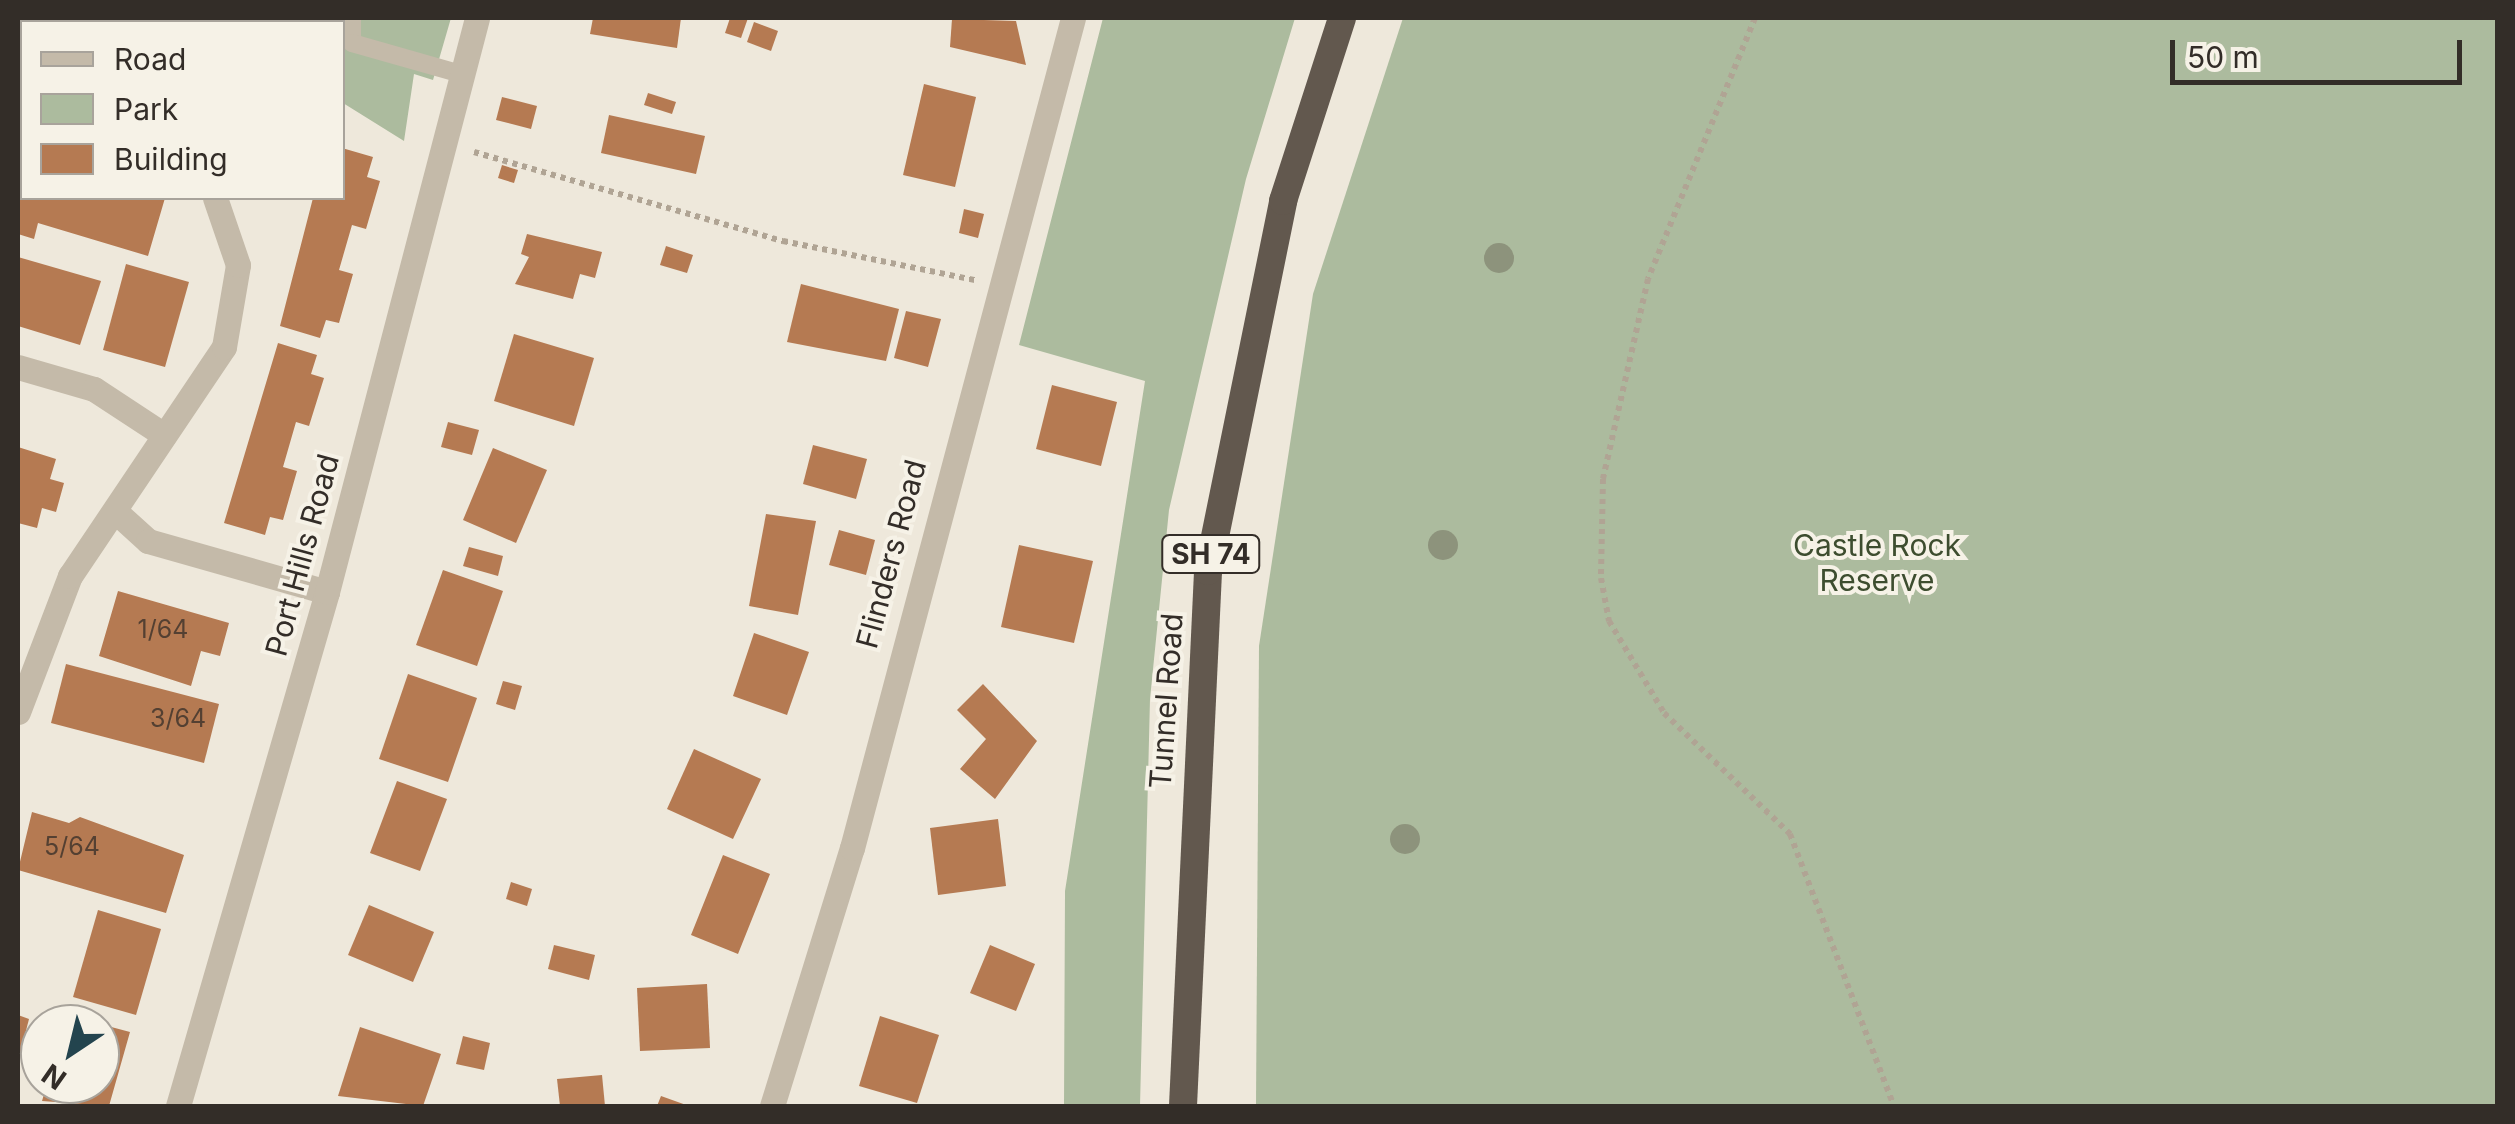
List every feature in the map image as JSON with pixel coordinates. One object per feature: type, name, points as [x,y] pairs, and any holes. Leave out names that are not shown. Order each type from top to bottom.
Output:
[{"type":"highway","name":"Tunnel Road","points":[[1183,1106],[1208,571],[1283,201],[1342,18]]},
{"type":"street","name":"Port Hills Road","points":[[178,1106],[327,592],[477,18]]},
{"type":"street","name":"Flinders Road","points":[[772,1106],[852,848],[1073,18]]},
{"type":"street","points":[[18,712],[70,576],[224,347],[238,265],[216,200]]},
{"type":"street","points":[[18,366],[94,388],[164,435]]},
{"type":"street","points":[[116,512],[148,541],[327,592]]},
{"type":"lane","points":[[352,18],[352,43],[461,74]]},
{"type":"path","points":[[1755,18],[1648,279],[1603,479],[1601,578],[1609,622],[1664,713],[1790,834],[1894,1106]]},
{"type":"path","points":[[493,158],[783,242],[972,280]]},
{"type":"green space","points":[[203,18],[451,18],[433,80],[414,74],[404,141],[345,104],[345,20]]},
{"type":"green space","points":[[1103,18],[1295,18],[1246,179],[1169,510],[1150,699],[1140,1106],[1064,1106],[1065,891],[1145,381],[1019,345]]},
{"type":"green space","name":"Castle Rock Reserve","points":[[1403,18],[2497,18],[2497,1106],[1256,1106],[1259,646],[1313,294]]},
{"type":"building","points":[[18,18],[102,20],[20,20],[20,35]]},
{"type":"building","points":[[593,18],[681,18],[677,48],[590,34]]},
{"type":"building","points":[[730,18],[748,18],[741,38],[725,33]]},
{"type":"building","points":[[952,19],[1016,21],[1026,65],[950,47]]},
{"type":"building","points":[[754,22],[778,31],[771,51],[747,42]]},
{"type":"building","points":[[924,84],[976,97],[955,187],[903,175]]},
{"type":"building","points":[[648,93],[676,102],[672,114],[644,105]]},
{"type":"building","points":[[502,97],[537,106],[531,129],[496,120]]},
{"type":"building","points":[[609,115],[705,136],[696,174],[601,153]]},
{"type":"building","points":[[345,149],[373,157],[367,177],[380,181],[366,229],[352,225],[339,270],[353,274],[339,323],[326,320],[320,338],[280,326],[312,200],[345,200]]},
{"type":"building","points":[[502,165],[518,170],[514,183],[498,178]]},
{"type":"building","points":[[20,180],[20,200],[164,200],[148,256],[38,223],[34,239],[18,234]]},
{"type":"building","points":[[964,209],[984,214],[978,238],[959,233]]},
{"type":"building","points":[[527,234],[602,252],[595,278],[580,274],[573,299],[515,284],[529,257],[521,254]]},
{"type":"building","points":[[666,246],[693,255],[687,273],[660,265]]},
{"type":"building","points":[[18,257],[101,281],[80,345],[18,326]]},
{"type":"building","points":[[126,264],[189,282],[165,367],[103,350]]},
{"type":"building","points":[[801,284],[899,309],[886,361],[787,342]]},
{"type":"building","points":[[906,311],[941,319],[928,367],[894,358]]},
{"type":"building","points":[[514,334],[594,358],[574,426],[494,401]]},
{"type":"building","points":[[278,343],[317,355],[311,374],[324,378],[309,426],[296,422],[283,467],[297,471],[283,520],[270,517],[265,535],[224,523]]},
{"type":"building","points":[[1052,385],[1117,402],[1101,466],[1036,449]]},
{"type":"building","points":[[448,422],[479,430],[472,455],[441,447]]},
{"type":"building","points":[[813,445],[867,459],[856,499],[803,484]]},
{"type":"building","points":[[18,447],[56,459],[50,479],[64,483],[56,512],[42,508],[37,528],[18,523]]},
{"type":"building","points":[[493,448],[547,470],[516,543],[463,520]]},
{"type":"building","points":[[766,514],[816,521],[798,615],[749,606]]},
{"type":"building","points":[[839,530],[875,540],[866,575],[829,565]]},
{"type":"building","points":[[1019,545],[1093,561],[1074,643],[1001,627]]},
{"type":"building","points":[[469,547],[503,556],[498,576],[463,566]]},
{"type":"building","points":[[443,570],[503,591],[477,666],[416,645]]},
{"type":"building","points":[[118,591],[229,623],[220,656],[201,651],[191,686],[99,656]]},
{"type":"building","points":[[754,633],[809,652],[787,715],[733,696]]},
{"type":"building","points":[[66,664],[219,704],[204,763],[51,723]]},
{"type":"building","points":[[408,674],[477,698],[448,782],[379,759]]},
{"type":"building","points":[[503,681],[522,686],[515,710],[496,704]]},
{"type":"building","points":[[983,684],[1037,741],[995,799],[960,769],[986,739],[957,710]]},
{"type":"building","points":[[694,749],[761,779],[733,839],[667,809]]},
{"type":"building","points":[[397,781],[447,799],[420,871],[370,853]]},
{"type":"building","points":[[32,812],[69,823],[80,817],[184,855],[166,913],[18,870]]},
{"type":"building","points":[[998,819],[1006,886],[938,895],[930,828]]},
{"type":"building","points":[[723,855],[770,874],[738,954],[691,935]]},
{"type":"building","points":[[511,882],[532,889],[527,906],[506,899]]},
{"type":"building","points":[[369,905],[434,932],[413,982],[348,955]]},
{"type":"building","points":[[98,910],[161,929],[136,1015],[120,1010],[120,1004],[98,1004],[73,997]]},
{"type":"building","points":[[554,945],[595,955],[589,980],[548,969]]},
{"type":"building","points":[[990,945],[1035,964],[1016,1011],[970,993]]},
{"type":"building","points":[[707,984],[710,1048],[640,1051],[637,988]]},
{"type":"building","points":[[18,1015],[20,1054],[18,1058]]},
{"type":"building","points":[[880,1016],[939,1035],[917,1103],[859,1086]]},
{"type":"building","points":[[360,1027],[441,1054],[423,1106],[338,1096]]},
{"type":"building","points":[[120,1029],[130,1032],[120,1067]]},
{"type":"building","points":[[463,1036],[490,1043],[484,1070],[456,1064]]},
{"type":"building","points":[[602,1075],[605,1106],[560,1106],[557,1079]]},
{"type":"building","points":[[661,1096],[689,1106],[657,1106]]}]
